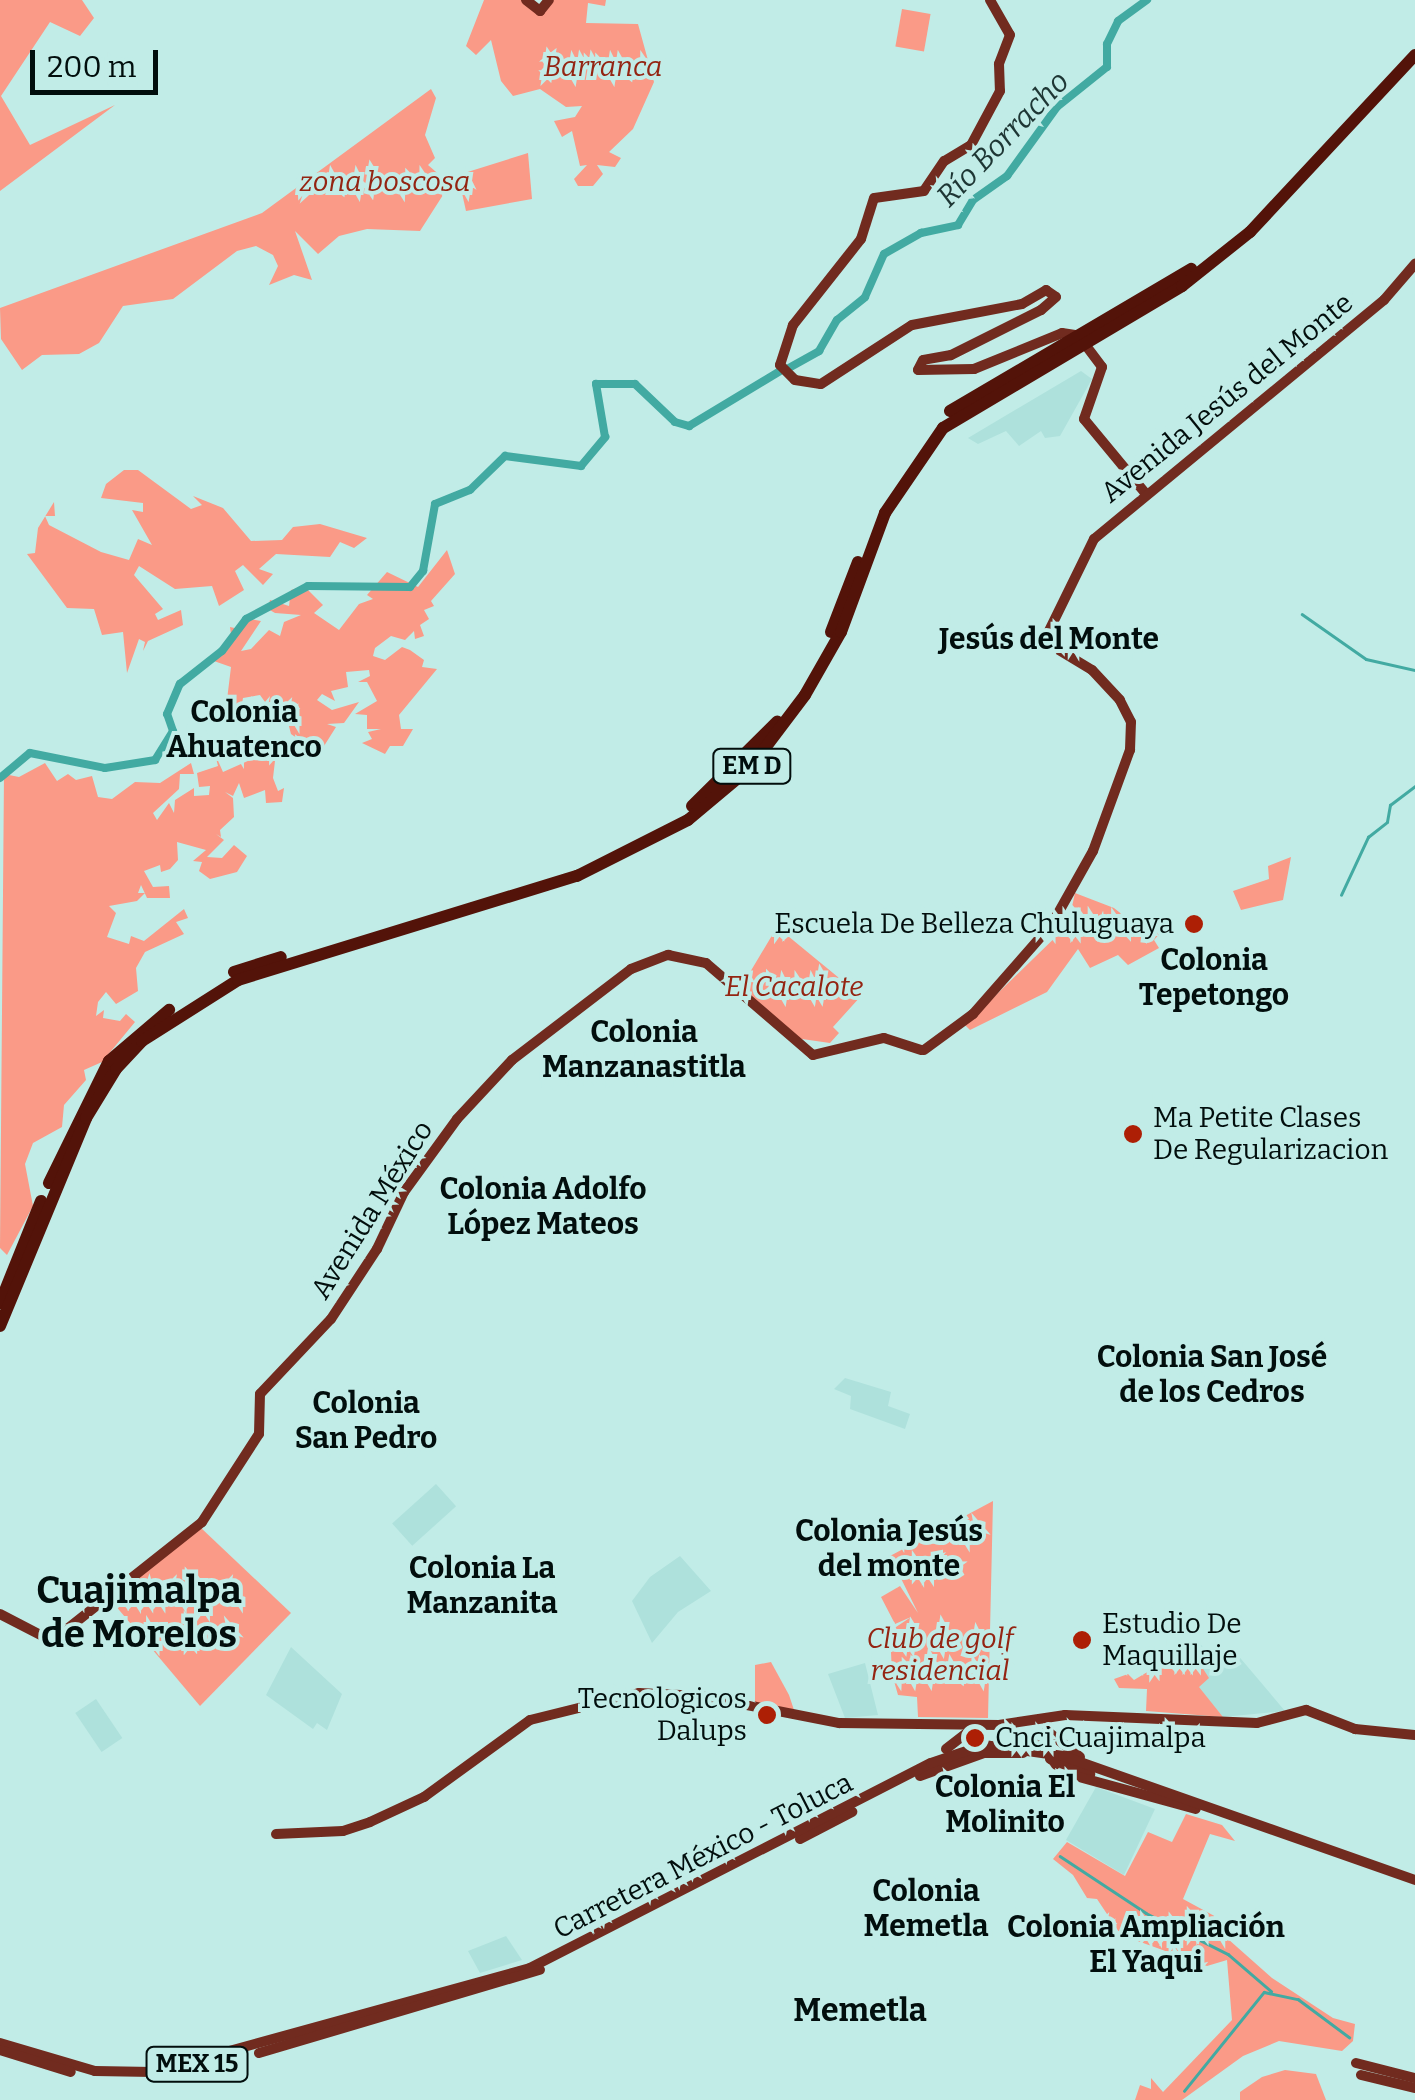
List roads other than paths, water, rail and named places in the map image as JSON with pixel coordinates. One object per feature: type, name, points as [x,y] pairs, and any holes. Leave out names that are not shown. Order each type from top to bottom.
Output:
[{"type":"highway","name":"EM D","points":[[0,1303],[78,1114],[109,1061],[136,1033],[248,966],[572,869],[684,812],[741,764],[800,689],[835,624],[877,510],[936,424],[980,388],[1144,300],[1214,252],[1415,44]]},
{"type":"highway","name":"EM D","points":[[0,1326],[86,1118],[128,1054],[238,980],[577,876],[642,848],[710,802],[750,768],[806,695],[846,621],[885,513],[943,428],[1182,286],[1250,232],[1415,56]]},
{"type":"main road","points":[[526,0],[540,12],[549,0]]},
{"type":"main road","points":[[990,0],[1010,35],[1000,57],[1000,91],[972,146],[944,161],[924,191],[874,198],[861,239],[800,313],[780,348],[780,365],[794,380],[820,384],[912,325],[1022,304],[1046,290],[1056,297],[1041,310],[950,355],[923,360],[918,370],[974,369],[1062,334],[1075,335]]},
{"type":"main road","name":"Avenida Jesús del Monte","points":[[918,1049],[973,1014],[1038,942],[1097,843],[1130,750],[1130,718],[1097,675],[1044,641],[1101,528],[1384,300],[1415,264]]},
{"type":"main road","points":[[1087,348],[1102,367],[1084,419],[1146,494]]},
{"type":"main road","name":"Avenida México","points":[[0,1614],[52,1641],[211,1512],[259,1434],[260,1394],[324,1328],[377,1249],[404,1192],[457,1118],[521,1052],[632,969],[668,955],[706,963],[813,1055],[884,1038],[918,1049]]},
{"type":"main road","points":[[276,1834],[343,1831],[370,1822],[424,1797],[530,1720],[638,1693],[702,1696],[827,1722],[1000,1724],[1065,1715],[1257,1723],[1306,1710],[1355,1729],[1415,1736]]},
{"type":"main road","points":[[1061,1720],[1062,1744],[1122,1777]]},
{"type":"main road","points":[[896,1781],[973,1728]]},
{"type":"main road","points":[[1122,1777],[1060,1746],[1046,1731],[1040,1742],[1066,1772],[1196,1809]]},
{"type":"main road","name":"Carretera México - Toluca","points":[[0,2047],[124,2074],[209,2062],[554,1958],[955,1752],[1004,1745],[1062,1756],[1415,1883]]},
{"type":"main road","name":"Carretera México - Toluca","points":[[0,2047],[98,2078],[164,2078],[489,1988],[600,1943],[928,1772],[984,1753],[1052,1760],[1415,1883]]},
{"type":"main road","points":[[1356,2063],[1415,2078]]},
{"type":"main road","points":[[1362,2075],[1415,2088]]},
{"type":"waterway","name":"Río Borracho","points":[[787,369],[819,351],[837,320],[865,297],[884,254],[921,233],[958,225],[973,200],[1007,176],[1057,107],[1107,67],[1107,44],[1118,21],[1147,0]]},
{"type":"waterway","name":"Río Borracho","points":[[0,778],[30,753],[105,768],[155,760],[173,731],[167,714],[180,684],[222,651],[246,619],[308,586],[410,587],[423,571],[435,504],[470,490],[505,456],[581,466],[605,437],[596,384],[635,384],[675,422],[689,426],[780,371]]},
{"type":"waterway","points":[[1302,614],[1366,659],[1415,670]]},
{"type":"waterway","points":[[1341,895],[1368,837],[1387,822],[1390,805],[1415,786]]},
{"type":"waterway","points":[[1060,1856],[1146,1913],[1228,1954],[1271,1991]]},
{"type":"waterway","points":[[1184,2091],[1264,1992],[1298,1999],[1349,2037]]},
{"type":"place","name":"Escuela De Belleza Chuluguaya","points":[[1194,924]]},
{"type":"place","name":"Ma Petite Clases De Regularizacion","points":[[1133,1134]]},
{"type":"place","name":"Estudio De Maquillaje","points":[[1082,1640]]},
{"type":"place","name":"Tecnologicos Dalups","points":[[767,1715]]},
{"type":"place","name":"Cnci Cuajimalpa","points":[[975,1738]]},
{"type":"district","name":"Jesús del Monte","points":[[1049,639]]},
{"type":"district","name":"Colonia Ahuatenco","points":[[244,729]]},
{"type":"district","name":"Colonia Tepetongo","points":[[1214,977]]},
{"type":"district","name":"Colonia Manzanastitla","points":[[644,1049]]},
{"type":"district","name":"Colonia Adolfo López Mateos","points":[[543,1206]]},
{"type":"district","name":"Colonia San José de los Cedros","points":[[1212,1374]]},
{"type":"district","name":"Colonia San Pedro","points":[[366,1420]]},
{"type":"district","name":"Colonia Jesús del monte","points":[[889,1548]]},
{"type":"district","name":"Colonia La Manzanita","points":[[482,1585]]},
{"type":"district","name":"Cuajimalpa de Morelos","points":[[139,1613]]},
{"type":"district","name":"Colonia El Molinito","points":[[1005,1804]]},
{"type":"district","name":"Colonia Memetla","points":[[926,1908]]},
{"type":"district","name":"Colonia Ampliación El Yaqui","points":[[1146,1944]]},
{"type":"district","name":"Memetla","points":[[860,2010]]},
{"type":"park label","name":"Barranca","points":[[603,67]]},
{"type":"park label","name":"zona boscosa","points":[[385,182]]},
{"type":"park label","name":"El Cacalote","points":[[794,987]]},
{"type":"park label","name":"Club de golf residencial","points":[[940,1655]]}]
